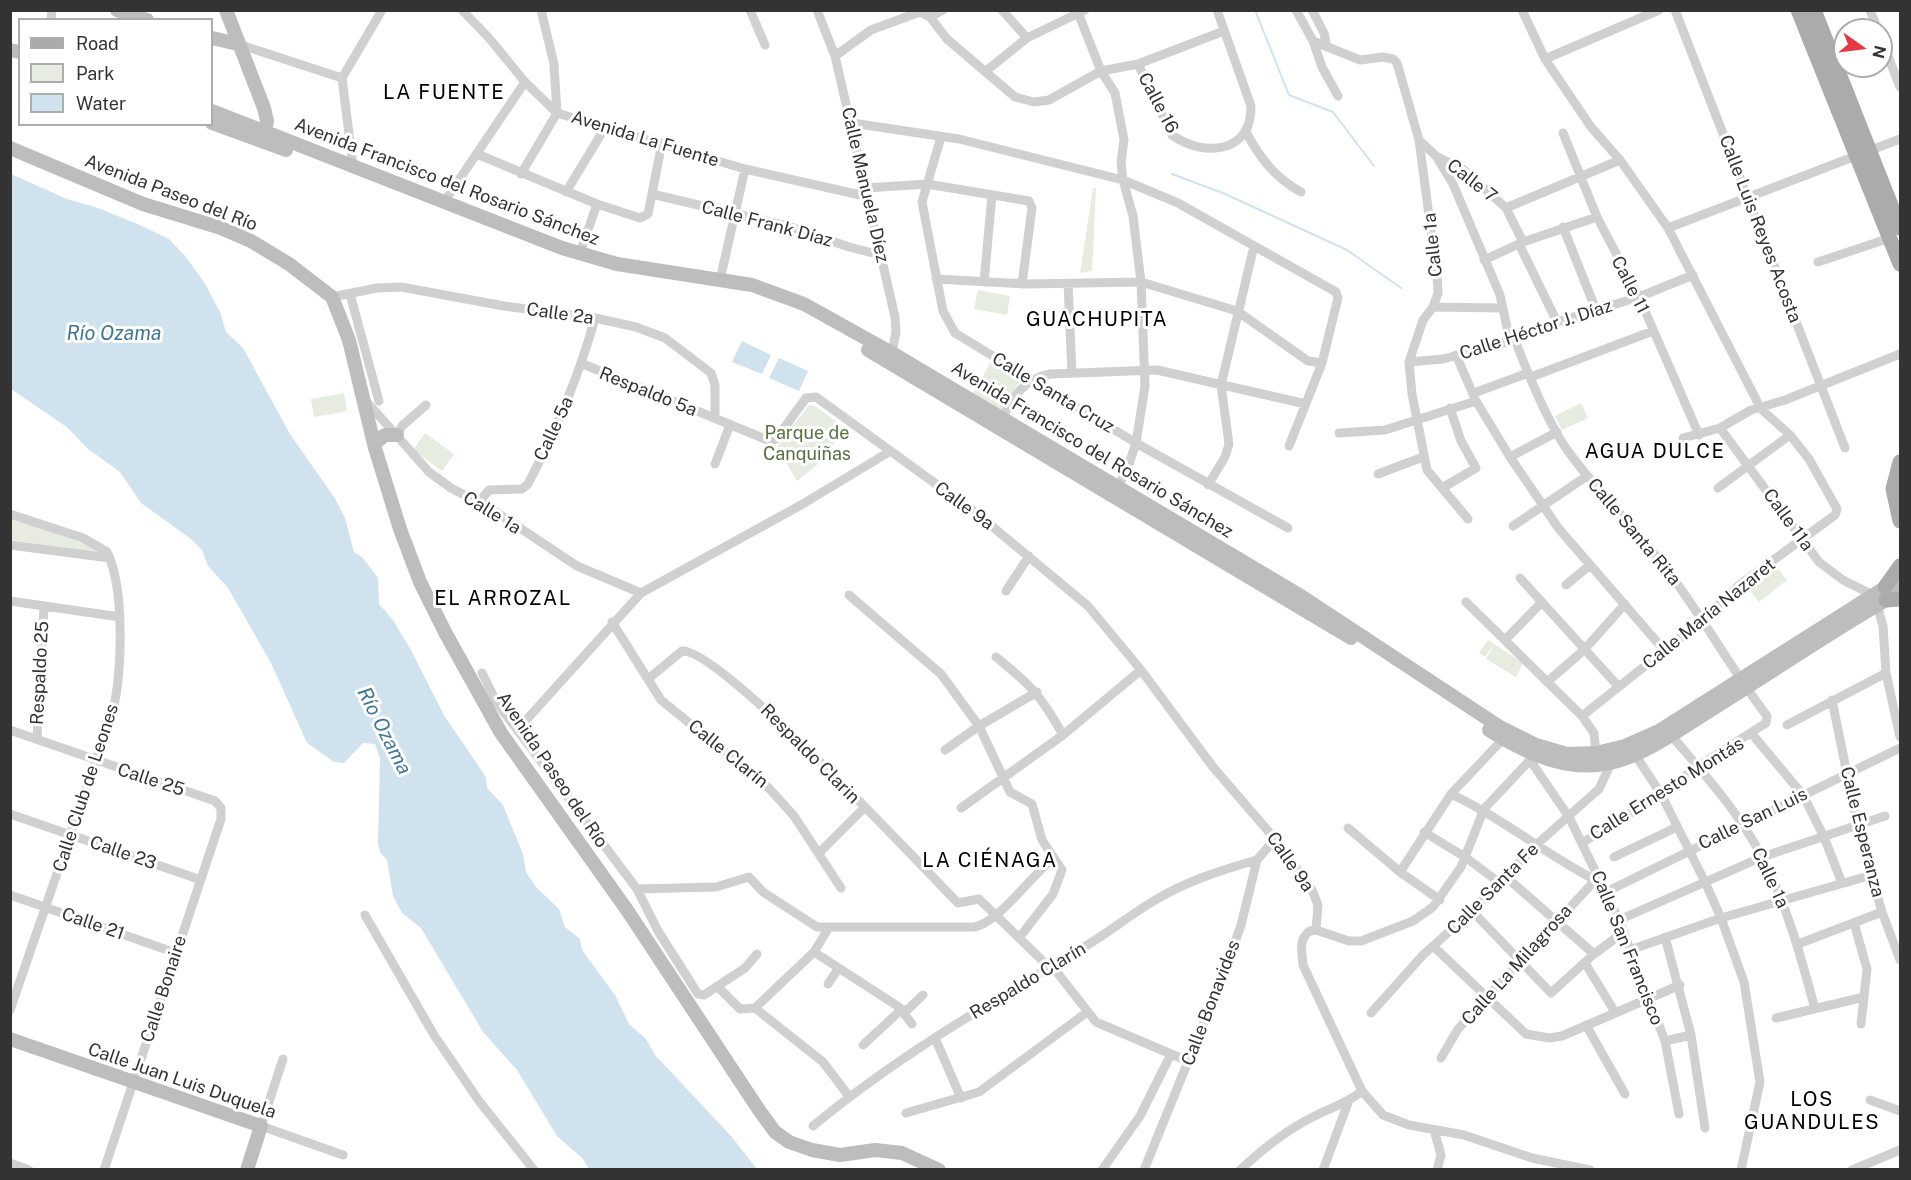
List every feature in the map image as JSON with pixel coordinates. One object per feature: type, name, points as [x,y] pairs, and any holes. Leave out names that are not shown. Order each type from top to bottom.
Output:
[{"type":"main road","points":[[117,10],[141,18]]},
{"type":"main road","points":[[226,10],[262,101],[267,122],[264,137]]},
{"type":"main road","points":[[1798,10],[1863,154],[1895,233],[1900,264]]},
{"type":"main road","points":[[1814,10],[1863,154]]},
{"type":"main road","points":[[213,38],[238,44]]},
{"type":"main road","name":"Avenida Francisco del Rosario Sánchez","points":[[213,112],[264,137],[597,267],[732,289],[775,301],[891,357],[1002,418],[1114,491]]},
{"type":"main road","name":"Avenida Francisco del Rosario Sánchez","points":[[213,123],[264,137],[352,166],[580,253],[617,264],[752,285],[788,297],[1356,636],[1503,739],[1533,754],[1570,762],[1611,763],[1671,735],[1742,684]]},
{"type":"main road","name":"Avenida Paseo del Río","points":[[10,148],[143,204],[221,228],[251,241],[289,264],[332,297],[373,401],[374,444],[400,529],[420,582],[501,733],[627,910],[775,1131],[789,1142],[827,1155],[876,1150],[902,1153],[939,1170]]},
{"type":"main road","points":[[374,444],[385,435],[397,435]]},
{"type":"main road","points":[[1900,462],[1893,489],[1900,521]]},
{"type":"main road","points":[[1900,566],[1884,597],[1900,608]]},
{"type":"main road","name":"Avenida Francisco del Rosario Sánchez","points":[[1884,597],[1900,578]]},
{"type":"main road","name":"Avenida Francisco del Rosario Sánchez","points":[[1409,672],[1500,727],[1533,754],[1596,753],[1625,746],[1659,731],[1742,684],[1884,597],[1900,592]]},
{"type":"main road","name":"Calle Juan Luis Duquela","points":[[10,1040],[261,1126]]},
{"type":"main road","points":[[247,1170],[261,1126]]},
{"type":"street","points":[[352,166],[342,78],[382,10]]},
{"type":"street","name":"Avenida La Fuente","points":[[462,10],[489,38],[525,82],[558,113],[745,169],[868,193],[927,184],[1029,201],[1032,208],[1022,284]]},
{"type":"street","points":[[521,174],[558,113],[554,64],[541,10]]},
{"type":"street","points":[[750,10],[765,45]]},
{"type":"street","name":"Calle Manuela Díez","points":[[817,10],[835,56],[896,317],[891,357]]},
{"type":"street","points":[[930,17],[943,10]]},
{"type":"street","points":[[1002,10],[1027,38]]},
{"type":"street","points":[[1217,10],[1251,106],[1246,132],[1267,166],[1288,185],[1302,192]]},
{"type":"street","points":[[1296,10],[1338,96]]},
{"type":"street","points":[[1312,10],[1324,33],[1328,47]]},
{"type":"street","points":[[1522,10],[1545,59],[1591,127],[1620,160],[1668,228],[1761,409],[1790,435],[1718,488]]},
{"type":"street","points":[[1545,59],[1659,10]]},
{"type":"street","name":"Calle Luis Reyes Acosta","points":[[1675,10],[1845,448]]},
{"type":"street","points":[[986,71],[1027,38],[1080,11],[1101,71],[1115,93],[1124,140],[1121,162],[1123,180],[1133,216],[1141,282],[1146,369],[1136,443],[1126,473],[1114,491]]},
{"type":"street","points":[[835,56],[871,30],[916,12],[930,17],[947,39],[1015,97],[1034,102],[1049,100],[1101,71],[1138,64],[1224,31]]},
{"type":"street","points":[[1313,41],[1328,47]]},
{"type":"street","points":[[238,44],[342,78]]},
{"type":"street","name":"Calle 1a","points":[[1328,47],[1360,60],[1383,57],[1393,59],[1397,63],[1419,140],[1436,255],[1438,293],[1433,307],[1422,320],[1409,362],[1417,419],[1427,470],[1468,519]]},
{"type":"street","name":"Calle 16","points":[[1138,64],[1172,135],[1180,141],[1210,150],[1226,146],[1246,132]]},
{"type":"street","points":[[1893,69],[1900,87]]},
{"type":"street","points":[[444,202],[525,82]]},
{"type":"street","points":[[852,123],[997,147],[1123,180],[1178,203],[1337,295],[1322,363],[1289,446]]},
{"type":"street","points":[[566,192],[606,126]]},
{"type":"street","name":"Calle 11","points":[[1563,133],[1597,217],[1639,297],[1699,435]]},
{"type":"street","name":"Calle Santa Cruz","points":[[941,137],[922,202],[943,311],[955,333],[1136,443],[1288,528]]},
{"type":"street","points":[[1668,228],[1900,139]]},
{"type":"street","points":[[1419,140],[1436,156]]},
{"type":"street","points":[[477,154],[566,192],[640,218],[648,214],[662,143]]},
{"type":"street","name":"Calle 7","points":[[1436,156],[1464,170],[1506,208],[1557,322]]},
{"type":"street","name":"Calle Santa Rita","points":[[1436,156],[1453,184],[1500,295],[1513,340],[1557,432],[1587,476],[1666,568],[1704,620],[1742,684],[1767,716],[1766,723],[1752,734]]},
{"type":"street","points":[[1506,208],[1620,160]]},
{"type":"street","points":[[720,280],[745,169]]},
{"type":"street","name":"Calle Frank Díaz","points":[[652,194],[791,227],[881,255]]},
{"type":"street","points":[[984,282],[992,195]]},
{"type":"street","points":[[580,253],[597,204]]},
{"type":"street","points":[[1484,260],[1563,227],[1597,217]]},
{"type":"street","points":[[1563,227],[1596,310]]},
{"type":"street","points":[[1818,262],[1895,233]]},
{"type":"street","points":[[1208,485],[1225,458],[1229,444],[1221,385],[1254,246]]},
{"type":"street","name":"Calle Héctor J. Díaz","points":[[1409,362],[1456,355],[1513,340],[1557,322],[1639,297],[1693,275]]},
{"type":"street","points":[[936,279],[1022,284],[1141,282],[1238,311],[1308,361],[1322,363]]},
{"type":"street","points":[[1068,283],[1072,373]]},
{"type":"street","name":"Calle 2a","points":[[332,297],[377,288],[401,287],[504,306],[595,318],[636,327],[664,338],[706,366],[715,385],[715,418]]},
{"type":"street","points":[[350,294],[373,401]]},
{"type":"street","points":[[1433,307],[1502,308]]},
{"type":"street","name":"Calle 5a","points":[[478,503],[489,490],[522,489],[528,484],[557,428],[583,364],[595,318]]},
{"type":"street","points":[[1339,434],[1371,432],[1417,419],[1653,331]]},
{"type":"street","points":[[1683,438],[1720,428],[1751,410],[1761,409],[1900,354]]},
{"type":"street","points":[[1456,355],[1475,397],[1510,457],[1559,529],[1664,650]]},
{"type":"street","name":"Respaldo 5a","points":[[583,364],[730,425]]},
{"type":"street","points":[[1002,418],[1016,391],[1032,380],[1050,374],[1146,369],[1306,404]]},
{"type":"street","name":"Calle 9a","points":[[730,425],[773,441],[806,398],[816,397],[976,513],[1088,606],[1141,670],[1213,767],[1275,838],[1312,890],[1318,905],[1316,930]]},
{"type":"street","name":"Calle 1a","points":[[373,401],[397,435],[429,472],[451,488],[577,566],[641,593]]},
{"type":"street","points":[[397,435],[402,426],[426,405]]},
{"type":"street","points":[[1442,488],[1476,468],[1461,441],[1450,408]]},
{"type":"street","points":[[715,464],[730,425]]},
{"type":"street","name":"Calle 11a","points":[[1720,428],[1819,562],[1831,573],[1884,597]]},
{"type":"street","points":[[1510,457],[1557,432]]},
{"type":"street","name":"Calle María Nazaret","points":[[1582,716],[1704,620],[1738,586],[1803,540],[1836,512],[1833,500],[1809,459],[1790,435]]},
{"type":"street","points":[[518,729],[612,622],[641,593],[801,505],[889,452]]},
{"type":"street","points":[[1378,474],[1423,457]]},
{"type":"street","points":[[1513,526],[1587,476]]},
{"type":"street","points":[[10,514],[83,538],[98,545],[110,558]]},
{"type":"street","points":[[10,545],[110,558]]},
{"type":"street","points":[[1005,591],[1029,556]]},
{"type":"street","name":"Calle Club de Leones","points":[[10,1010],[97,762],[118,688],[120,617],[110,558]]},
{"type":"street","points":[[1566,585],[1590,565]]},
{"type":"street","points":[[1520,578],[1618,686]]},
{"type":"street","points":[[849,595],[941,674],[978,726],[1010,792],[1032,804],[1042,840],[1062,870],[1058,886],[1019,938]]},
{"type":"street","points":[[1884,597],[1886,673],[1900,737]]},
{"type":"street","points":[[10,602],[120,617]]},
{"type":"street","points":[[1466,602],[1582,716],[1594,733],[1596,753]]},
{"type":"street","points":[[1505,640],[1542,602]]},
{"type":"street","points":[[1547,682],[1584,650],[1625,604]]},
{"type":"street","name":"Respaldo 25","points":[[36,739],[44,606]]},
{"type":"street","name":"Calle Clarín","points":[[612,622],[670,709],[768,786],[794,816],[841,888]]},
{"type":"street","name":"Respaldo Clarin","points":[[648,679],[682,651],[696,655],[753,697],[775,717],[958,903],[979,899],[996,916]]},
{"type":"street","points":[[996,657],[1037,692],[1063,735]]},
{"type":"street","points":[[961,808],[1004,780],[1035,753],[1063,735],[1141,670]]},
{"type":"street","points":[[1787,725],[1886,673]]},
{"type":"street","points":[[482,674],[497,703],[571,805],[637,889],[658,931],[701,995],[745,968],[757,954]]},
{"type":"street","points":[[1889,692],[1900,691]]},
{"type":"street","points":[[945,750],[978,726],[1037,692]]},
{"type":"street","name":"Calle Esperanza","points":[[1832,700],[1858,828],[1882,912],[1900,960]]},
{"type":"street","name":"Calle 25","points":[[10,730],[215,801],[221,808]]},
{"type":"street","points":[[1752,734],[1803,795],[1824,837],[1842,883]]},
{"type":"street","name":"Calle Ernesto Montás","points":[[1582,843],[1661,794],[1697,767],[1752,734]]},
{"type":"street","name":"Calle 1a","points":[[1671,735],[1743,825],[1762,857],[1798,944],[1815,1009]]},
{"type":"street","points":[[1400,872],[1451,794],[1503,739]]},
{"type":"street","name":"Calle San Luis","points":[[1606,892],[1900,748]]},
{"type":"street","points":[[1634,753],[1661,794],[1705,882],[1721,918],[1744,982],[1760,1082],[1741,1170]]},
{"type":"street","points":[[1533,754],[1484,809],[1465,857],[1440,900],[1413,921],[1361,941],[1340,939],[1310,930],[1303,939],[1304,965],[1362,1091],[1383,1115],[1409,1125],[1464,1135],[1563,1167],[1590,1170]]},
{"type":"street","name":"Calle San Francisco","points":[[1533,754],[1569,817],[1624,932],[1665,1041],[1679,1114]]},
{"type":"street","name":"Calle Santa Fe","points":[[1371,1013],[1433,946],[1503,880],[1536,845],[1599,789],[1611,763]]},
{"type":"street","points":[[1451,794],[1484,809],[1536,845],[1597,878]]},
{"type":"street","name":"Calle Bonaire","points":[[104,1170],[221,819],[221,808]]},
{"type":"street","points":[[819,853],[864,808]]},
{"type":"street","name":"Calle 23","points":[[10,814],[201,880]]},
{"type":"street","points":[[1619,920],[1762,857],[1858,828],[1885,816]]},
{"type":"street","points":[[1614,857],[1677,827]]},
{"type":"street","points":[[1348,828],[1400,872],[1440,900]]},
{"type":"street","points":[[1425,832],[1503,880],[1557,920],[1594,954]]},
{"type":"street","name":"Calle Bonavides","points":[[1144,1170],[1228,963],[1257,860],[1275,838]]},
{"type":"street","points":[[637,889],[716,887],[752,877],[763,892],[809,924],[828,929],[974,927],[989,923],[1028,880],[1054,858]]},
{"type":"street","name":"Respaldo Clarín","points":[[813,1126],[848,1095],[1005,992],[1154,901],[1219,871],[1257,860]]},
{"type":"street","points":[[1630,950],[1721,918],[1872,875]]},
{"type":"street","name":"Calle La Milagrosa","points":[[1441,1058],[1458,1029],[1597,878]]},
{"type":"street","name":"Calle 21","points":[[10,895],[176,952]]},
{"type":"street","points":[[1472,910],[1551,993],[1594,954],[1624,932]]},
{"type":"street","points":[[1798,944],[1882,912]]},
{"type":"street","points":[[365,915],[434,1035],[478,1101],[534,1170]]},
{"type":"street","points":[[996,916],[1050,966],[1086,1013],[1096,1022],[1188,1061]]},
{"type":"street","points":[[1854,923],[1867,969],[1861,1024]]},
{"type":"street","points":[[717,986],[740,1009],[754,1008],[814,952],[828,929]]},
{"type":"street","points":[[1665,938],[1680,985],[1691,1035],[1705,1128]]},
{"type":"street","points":[[1433,946],[1486,999],[1526,1034],[1536,1037],[1562,1036],[1680,985]]},
{"type":"street","points":[[814,952],[903,1011],[912,1024]]},
{"type":"street","points":[[1585,963],[1615,1012]]},
{"type":"street","points":[[828,984],[838,969]]},
{"type":"street","points":[[863,1045],[924,995]]},
{"type":"street","points":[[1776,1018],[1864,997]]},
{"type":"street","points":[[754,1008],[823,1062],[848,1095]]},
{"type":"street","points":[[906,1113],[979,1092],[1086,1013]]},
{"type":"street","points":[[1586,1025],[1625,1094]]},
{"type":"street","points":[[1665,1041],[1691,1035]]},
{"type":"street","points":[[935,1038],[961,1098]]},
{"type":"street","points":[[1102,1170],[1140,1116],[1171,1054]]},
{"type":"street","points":[[261,1126],[283,1059]]},
{"type":"street","points":[[1242,1169],[1272,1140],[1320,1113],[1348,1102],[1362,1091]]},
{"type":"street","points":[[1870,1100],[1900,1111]]},
{"type":"street","points":[[1323,1170],[1348,1102]]},
{"type":"street","name":"Calle Juan Luis Duquela","points":[[261,1126],[343,1155]]},
{"type":"street","points":[[1434,1130],[1441,1155],[1437,1170]]},
{"type":"street","points":[[1852,1170],[1900,1150]]},
{"type":"street","points":[[10,1164],[29,1170]]},
{"type":"green space","points":[[1093,188],[1096,188],[1092,271],[1080,273]]},
{"type":"green space","points":[[978,290],[1010,296],[1007,315],[974,309]]},
{"type":"green space","points":[[992,360],[1021,379],[999,416],[971,397]]},
{"type":"green space","points":[[344,393],[347,411],[314,417],[311,399]]},
{"type":"green space","points":[[1581,403],[1588,418],[1562,430],[1555,416]]},
{"type":"green space","name":"Parque de Canquiñas","points":[[809,405],[815,406],[844,427],[823,460],[797,481],[777,447]]},
{"type":"green space","points":[[425,433],[454,454],[442,471],[413,450]]},
{"type":"green space","points":[[10,517],[94,547],[102,554],[11,540]]},
{"type":"green space","points":[[1775,565],[1787,580],[1759,602],[1747,587]]},
{"type":"green space","points":[[1488,640],[1523,663],[1516,677],[1486,659],[1494,645],[1485,657],[1479,653]]},
{"type":"water","name":"Río Ozama","points":[[11,174],[67,199],[98,208],[142,226],[169,239],[186,257],[204,282],[220,312],[226,332],[243,348],[290,434],[334,497],[345,518],[354,552],[363,558],[378,578],[379,604],[393,620],[445,717],[486,777],[487,788],[503,805],[523,854],[526,872],[536,887],[559,909],[565,927],[580,939],[582,950],[615,995],[629,1024],[646,1039],[655,1055],[731,1136],[757,1169],[589,1169],[582,1158],[557,1136],[517,1070],[483,1032],[421,928],[402,913],[393,896],[387,860],[380,852],[378,844],[380,758],[375,744],[363,743],[344,763],[334,762],[307,743],[271,663],[228,588],[208,566],[202,550],[191,539],[141,503],[120,472],[87,448],[68,428],[11,389]]},
{"type":"water","points":[[742,341],[771,355],[762,374],[732,362]]},
{"type":"water","points":[[779,358],[808,371],[799,391],[769,378]]},
{"type":"waterway","points":[[1255,10],[1289,95],[1333,112],[1374,166]]},
{"type":"waterway","points":[[1172,174],[1223,193],[1347,250],[1401,288]]},
{"type":"district","name":"LA FUENTE","points":[[444,93]]},
{"type":"district","name":"GUACHUPITA","points":[[1097,320]]},
{"type":"district","name":"AGUA DULCE","points":[[1655,452]]},
{"type":"district","name":"EL ARROZAL","points":[[503,599]]},
{"type":"district","name":"LA CIÉNAGA","points":[[990,861]]},
{"type":"district","name":"LOS GUANDULES","points":[[1812,1112]]}]
